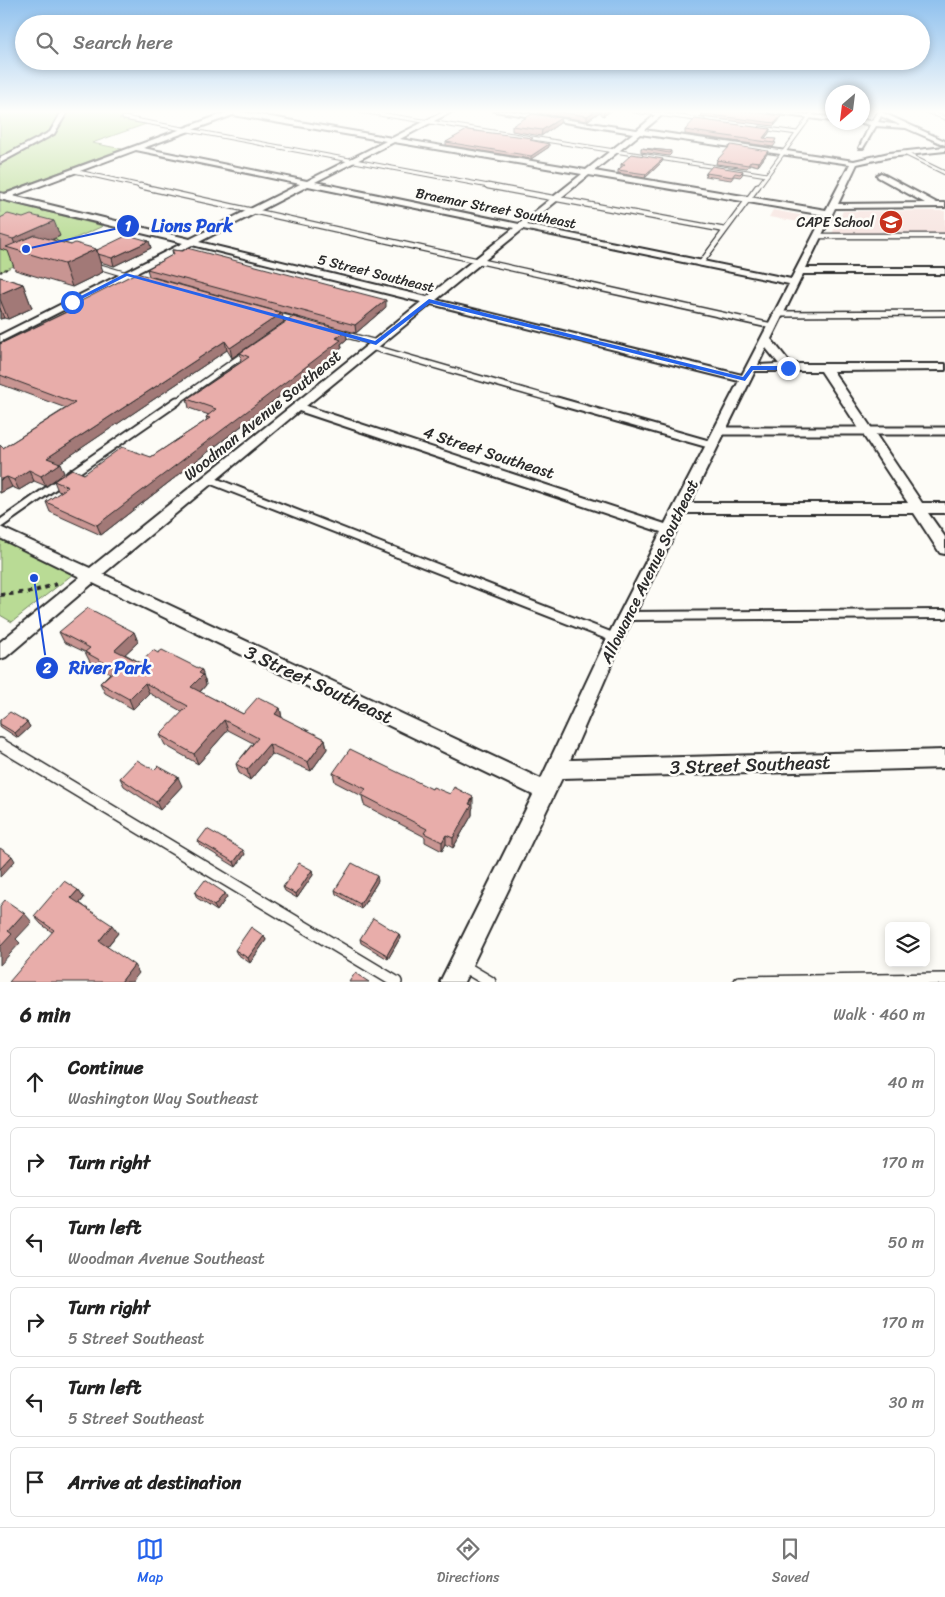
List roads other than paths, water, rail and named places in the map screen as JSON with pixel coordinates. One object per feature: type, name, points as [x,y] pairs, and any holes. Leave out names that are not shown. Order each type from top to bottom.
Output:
[{"type":"street","points":[[1,196],[110,157]]},
{"type":"street","name":"Braemar Street Southeast","points":[[177,157],[701,263],[797,277],[945,271]]},
{"type":"street","points":[[0,339],[131,276],[189,242],[359,157]]},
{"type":"street","points":[[492,157],[748,200],[831,210],[941,205]]},
{"type":"street","name":"Woodman Avenue Southeast","points":[[0,652],[93,577],[208,479],[608,157]]},
{"type":"street","points":[[810,157],[854,163],[885,157]]},
{"type":"street","name":"Allowance Avenue Southeast","points":[[452,982],[556,769],[615,638],[854,163]]},
{"type":"street","points":[[881,175],[941,205]]},
{"type":"street","name":"5 Street Southeast","points":[[1,196],[429,301],[748,373],[788,368],[945,367]]},
{"type":"street","points":[[772,326],[788,368]]},
{"type":"street","points":[[825,368],[945,549]]},
{"type":"street","name":"4 Street Southeast","points":[[298,407],[669,530]]},
{"type":"street","points":[[680,508],[945,508]]},
{"type":"street","name":"3 Street Southeast","points":[[0,532],[545,791]]},
{"type":"street","name":"3 Street Southeast","points":[[556,769],[945,759]]},
{"type":"lane","points":[[329,157],[726,230]]},
{"type":"lane","points":[[652,157],[767,175]]},
{"type":"lane","points":[[701,263],[780,157]]},
{"type":"lane","points":[[912,157],[945,173]]},
{"type":"lane","points":[[74,170],[772,326],[945,313]]},
{"type":"lane","points":[[817,236],[945,236]]},
{"type":"lane","points":[[90,264],[131,276]]},
{"type":"lane","points":[[266,313],[303,323]]},
{"type":"lane","points":[[286,326],[294,320]]},
{"type":"lane","points":[[331,330],[374,345],[712,445]]},
{"type":"lane","points":[[0,524],[253,349]]},
{"type":"lane","points":[[719,431],[945,430]]},
{"type":"lane","points":[[208,479],[615,638]]},
{"type":"lane","points":[[626,616],[945,614]]},
{"type":"lane","points":[[0,744],[396,982]]},
{"type":"lane","points":[[460,965],[490,982]]},
{"type":"lane","points":[[739,982],[945,979]]},
{"type":"place","name":"CAPE School","points":[[891,222]]},
{"type":"place","name":"Lions Park","points":[[26,249]]},
{"type":"place","name":"River Park","points":[[34,578]]}]
